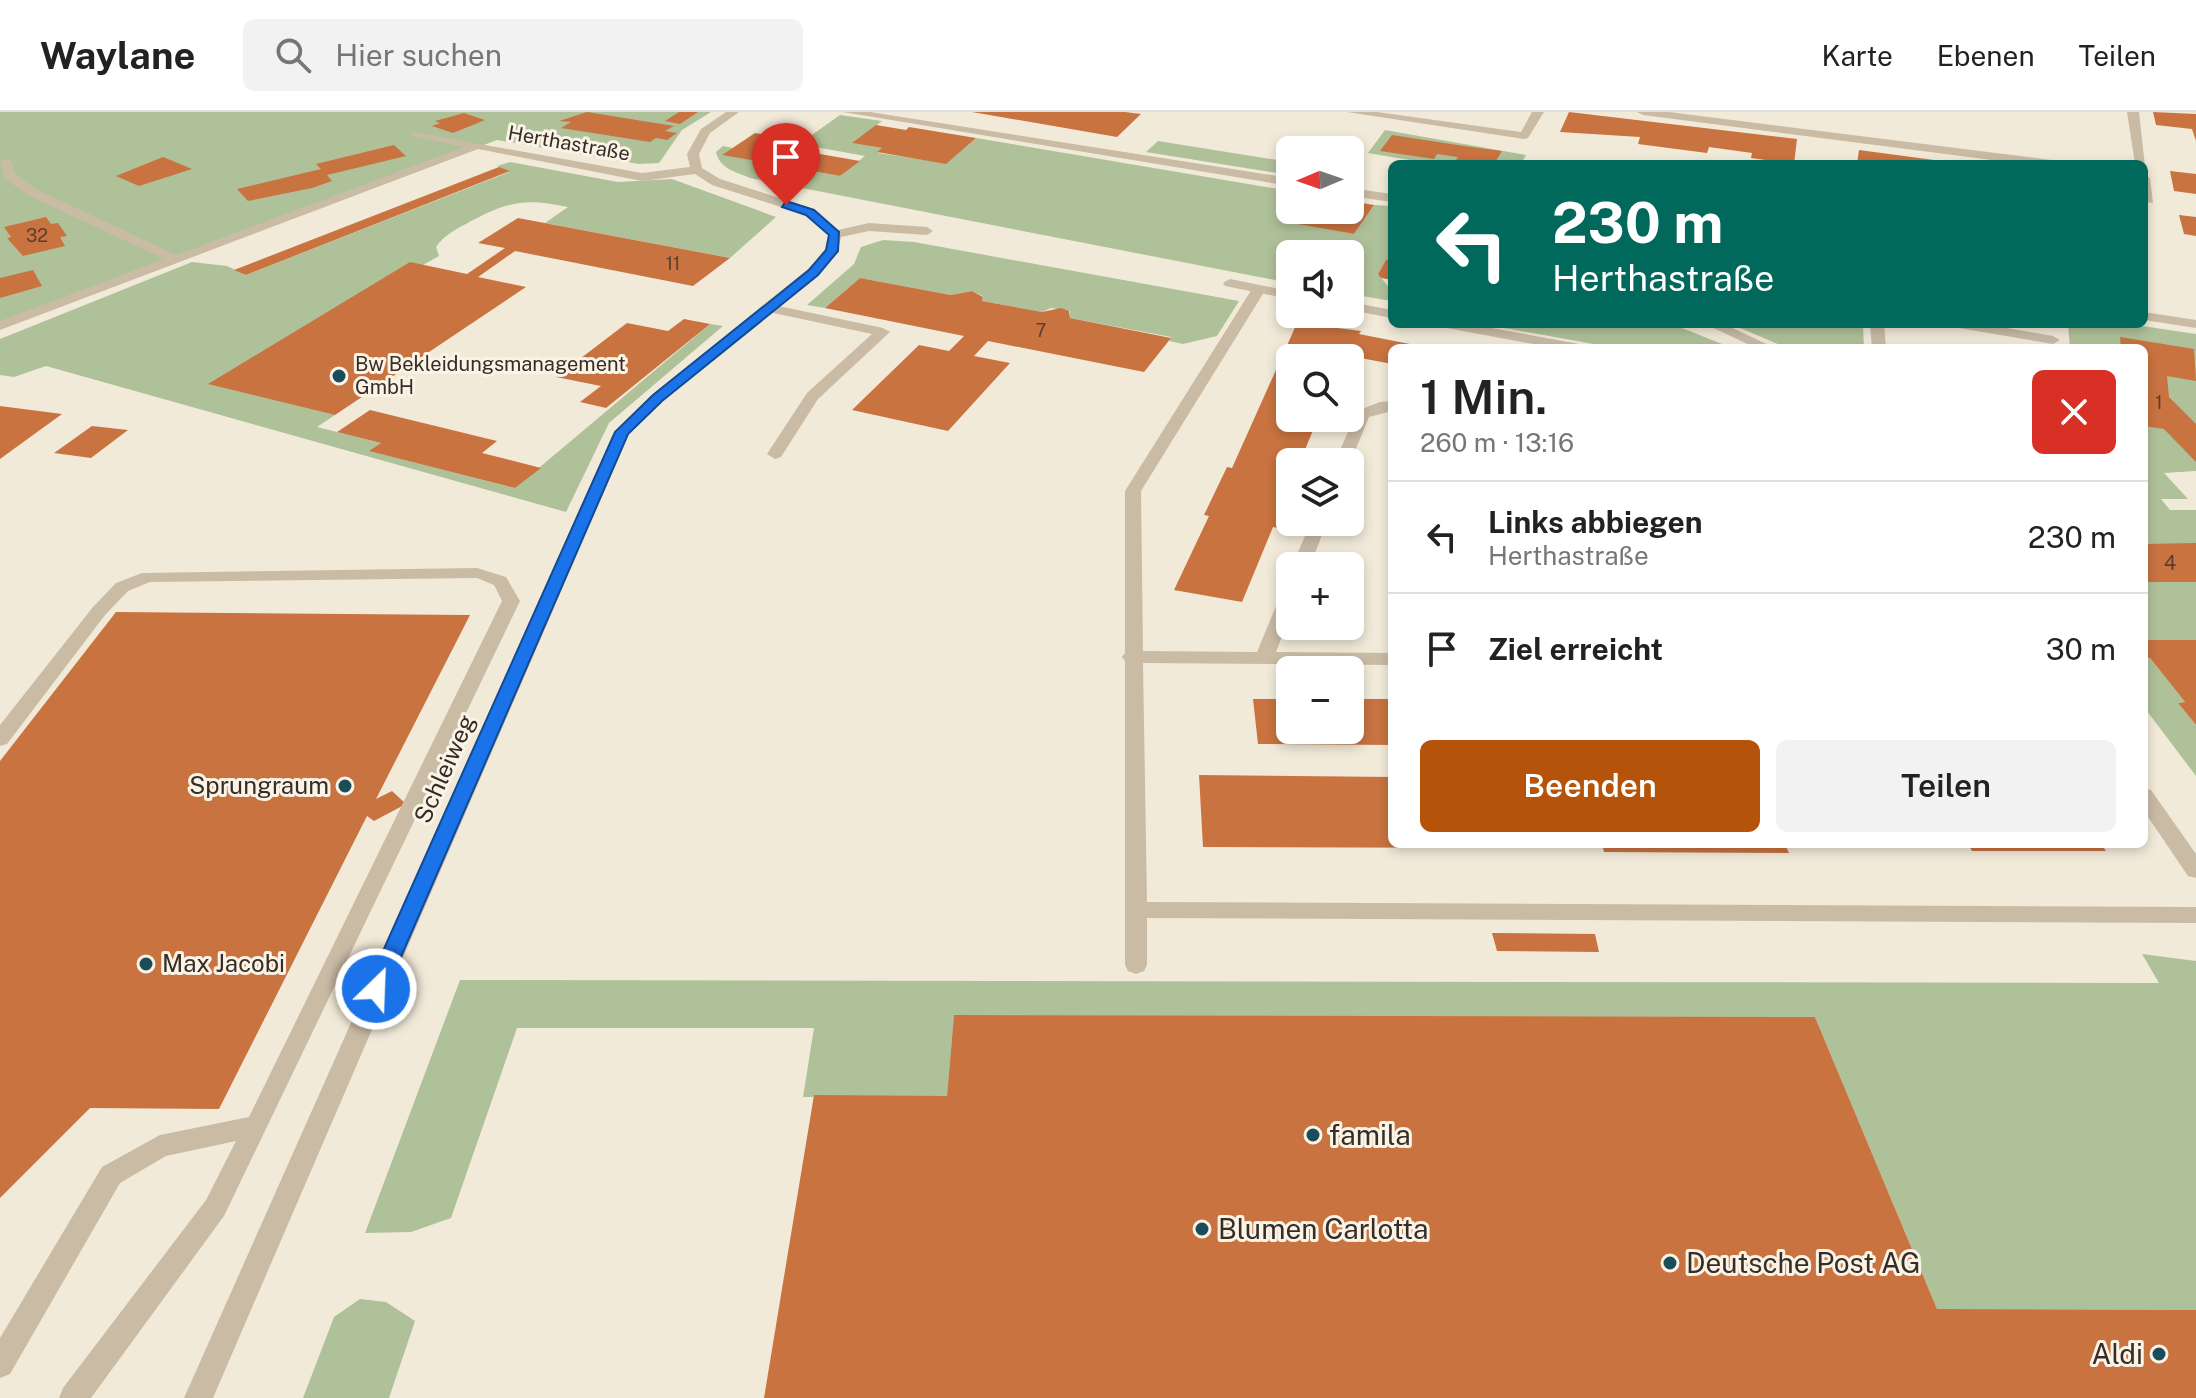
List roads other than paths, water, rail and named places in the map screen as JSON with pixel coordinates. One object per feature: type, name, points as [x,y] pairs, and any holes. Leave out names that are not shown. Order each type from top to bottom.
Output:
[{"type":"street","points":[[733,112],[705,131],[693,154],[697,170],[716,182],[810,212],[835,234],[869,227],[927,231]]},
{"type":"street","points":[[849,112],[880,114],[1276,180]]},
{"type":"street","points":[[1353,112],[1524,136],[1538,112]]},
{"type":"street","points":[[1643,112],[2020,160]]},
{"type":"street","points":[[2133,112],[2140,160]]},
{"type":"street","name":"Herthastraße","points":[[416,134],[642,177],[697,170]]},
{"type":"street","name":"Herthastraße","points":[[0,326],[474,147]]},
{"type":"street","points":[[3,160],[9,176],[34,193],[174,259]]},
{"type":"street","points":[[1364,194],[1388,197]]},
{"type":"street","points":[[2148,196],[2149,200]]},
{"type":"street","name":"Schleiweg","points":[[198,1398],[622,432],[657,398],[813,272],[832,251],[835,234]]},
{"type":"street","points":[[1230,283],[1276,292]]},
{"type":"street","points":[[1136,965],[1131,657],[1133,491],[1259,289]]},
{"type":"street","points":[[769,308],[883,332],[812,396],[775,454]]},
{"type":"street","points":[[1364,309],[1388,313]]},
{"type":"street","points":[[2148,317],[2196,324]]},
{"type":"street","points":[[1469,328],[1557,344]]},
{"type":"street","points":[[1721,328],[1759,344]]},
{"type":"street","points":[[1978,328],[2053,344]]},
{"type":"street","points":[[1349,448],[1362,414],[1388,405]]},
{"type":"street","points":[[0,739],[99,611],[122,587],[148,577],[477,573],[500,578],[507,586],[511,601],[215,1208],[73,1398]]},
{"type":"street","points":[[1264,658],[1276,628]]},
{"type":"street","points":[[1131,657],[1388,659]]},
{"type":"street","points":[[2148,801],[2196,870]]},
{"type":"street","points":[[1135,910],[2196,915]]},
{"type":"street","points":[[0,1364],[111,1175],[160,1146],[255,1126]]},
{"type":"place","name":"Bw Bekleidungsmanagement GmbH","points":[[339,376]]},
{"type":"place","name":"Sprungraum","points":[[345,786]]},
{"type":"place","name":"Max Jacobi","points":[[146,964]]},
{"type":"place","name":"famila","points":[[1313,1135]]},
{"type":"place","name":"Blumen Carlotta","points":[[1202,1229]]},
{"type":"place","name":"Deutsche Post AG","points":[[1670,1263]]},
{"type":"place","name":"Aldi","points":[[2159,1354]]}]
